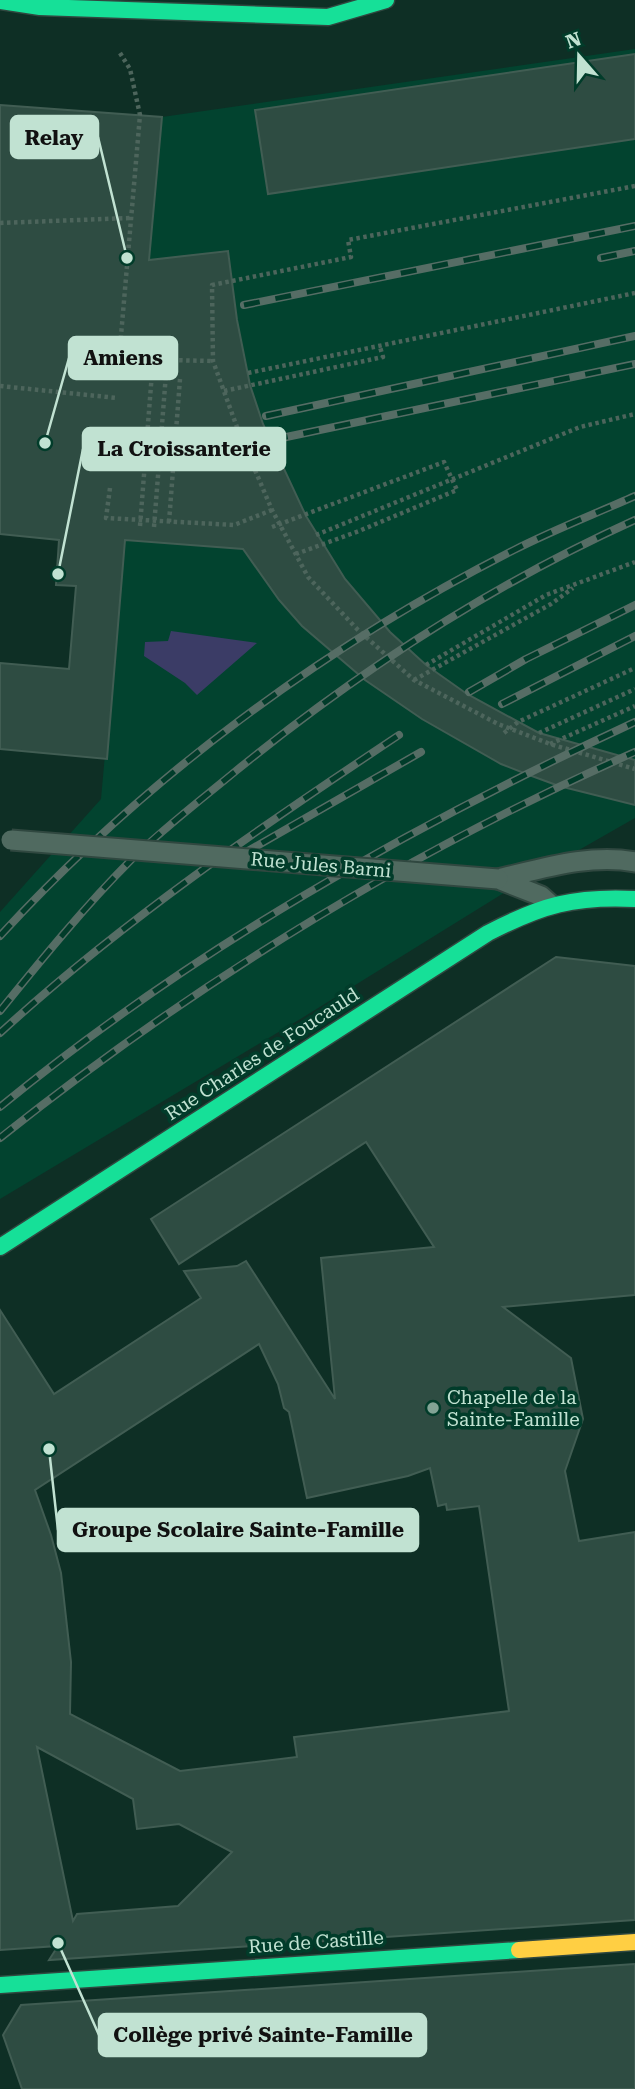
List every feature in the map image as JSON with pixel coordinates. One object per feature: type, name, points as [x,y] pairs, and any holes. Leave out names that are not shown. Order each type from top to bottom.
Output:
[{"type":"street","points":[[3,1],[40,7],[328,17],[386,0]]},
{"type":"street","points":[[550,904],[609,897],[635,899]]},
{"type":"street","name":"Rue Charles de Foucauld","points":[[0,1247],[488,933],[550,904]]},
{"type":"street","name":"Rue de Castille","points":[[0,1985],[635,1941]]},
{"type":"lane","name":"Rue Jules Barni","points":[[6,838],[498,879],[541,896],[550,904]]},
{"type":"lane","points":[[498,879],[615,858],[635,862]]},
{"type":"path","points":[[91,8],[130,69],[140,115],[119,359],[213,361]]},
{"type":"path","points":[[635,186],[348,240],[351,257],[212,285],[213,361],[272,510],[309,577],[357,629],[414,680],[483,716],[550,744],[635,769]]},
{"type":"path","points":[[0,223],[130,218]]},
{"type":"path","points":[[248,373],[635,293]]},
{"type":"path","points":[[224,391],[383,357],[380,347]]},
{"type":"path","points":[[140,526],[153,360]]},
{"type":"path","points":[[154,527],[167,361]]},
{"type":"path","points":[[169,523],[180,379]]},
{"type":"path","points":[[0,386],[117,398]]},
{"type":"path","points":[[316,535],[580,427],[635,414]]},
{"type":"path","points":[[272,527],[444,462],[457,490],[296,554]]},
{"type":"path","points":[[110,488],[106,517],[234,525],[272,510]]},
{"type":"path","points":[[426,666],[546,595],[635,562]]},
{"type":"path","points":[[414,680],[551,604],[579,583]]},
{"type":"path","points":[[503,733],[518,722],[635,668]]},
{"type":"path","points":[[539,733],[635,689]]},
{"type":"path","points":[[550,744],[635,706]]},
{"type":"shaded area","points":[[635,49],[635,818],[507,891],[302,1018],[0,1199],[0,912],[101,799],[162,117]]},
{"type":"shaded area","points":[[171,631],[257,643],[197,695],[185,683],[144,656],[145,642],[168,641]]},
{"type":"building","points":[[635,54],[635,139],[268,194],[255,110]]},
{"type":"building","points":[[0,105],[162,117],[149,260],[228,251],[237,320],[250,385],[263,424],[306,516],[345,579],[390,632],[426,665],[467,694],[539,733],[635,760],[635,805],[559,786],[501,764],[422,719],[365,680],[302,626],[279,600],[243,549],[125,540],[107,759],[0,749],[0,663],[69,669],[76,586],[56,585],[59,540],[0,534]]},
{"type":"building","points":[[556,957],[635,966],[635,1295],[503,1307],[571,1358],[583,1419],[565,1471],[579,1541],[635,1532],[635,1920],[49,1960],[58,1946],[0,1950],[0,1310],[54,1394],[201,1298],[184,1271],[237,1266],[246,1261],[335,1399],[321,1258],[434,1247],[366,1142],[179,1264],[151,1219]],"holes":[[[259,1344],[278,1384],[284,1408],[289,1412],[307,1498],[408,1476],[430,1468],[438,1506],[446,1504],[447,1510],[479,1506],[509,1711],[294,1737],[297,1757],[180,1771],[70,1714],[71,1662],[61,1573],[35,1490]],[[37,1747],[133,1799],[137,1829],[179,1824],[232,1852],[178,1906],[77,1914],[73,1921]]]},
{"type":"building","points":[[635,1964],[635,2089],[22,2089],[3,2035],[21,2005]]},
{"type":"railway","points":[[244,305],[635,226]]},
{"type":"railway","points":[[601,258],[635,251]]},
{"type":"railway","points":[[266,416],[635,336]]},
{"type":"railway","points":[[272,440],[635,364]]},
{"type":"railway","points":[[0,936],[56,878],[176,770],[306,673],[443,588],[529,543],[635,496]]},
{"type":"railway","points":[[0,1011],[48,952],[132,859],[184,813],[283,734],[330,698],[428,632],[529,573],[635,520]]},
{"type":"railway","points":[[469,692],[526,659],[635,605]]},
{"type":"railway","points":[[502,704],[635,636]]},
{"type":"railway","points":[[0,1107],[73,1049],[149,995],[226,943],[305,895],[468,804],[635,722]]},
{"type":"railway","points":[[0,1033],[94,952],[143,914],[244,840],[399,735]]},
{"type":"railway","points":[[234,859],[421,752]]},
{"type":"railway","points":[[0,1138],[149,1026],[305,925],[467,833],[635,752]]},
{"type":"traffic: fast","points":[[0,1],[40,7],[328,17],[386,0]]},
{"type":"traffic: fast","points":[[0,1247],[488,933],[525,915],[559,904],[594,899],[635,899]]},
{"type":"traffic: fast","points":[[0,1985],[519,1950]]},
{"type":"traffic: slow","points":[[519,1950],[635,1942]]},
{"type":"place","name":"Relay","points":[[127,258]]},
{"type":"place","name":"Amiens","points":[[45,443]]},
{"type":"place","name":"La Croissanterie","points":[[58,574]]},
{"type":"place","name":"Chapelle de la Sainte-Famille","points":[[433,1408]]},
{"type":"place","name":"Groupe Scolaire Sainte-Famille","points":[[49,1449]]},
{"type":"place","name":"Collège privé Sainte-Famille","points":[[58,1943]]}]
